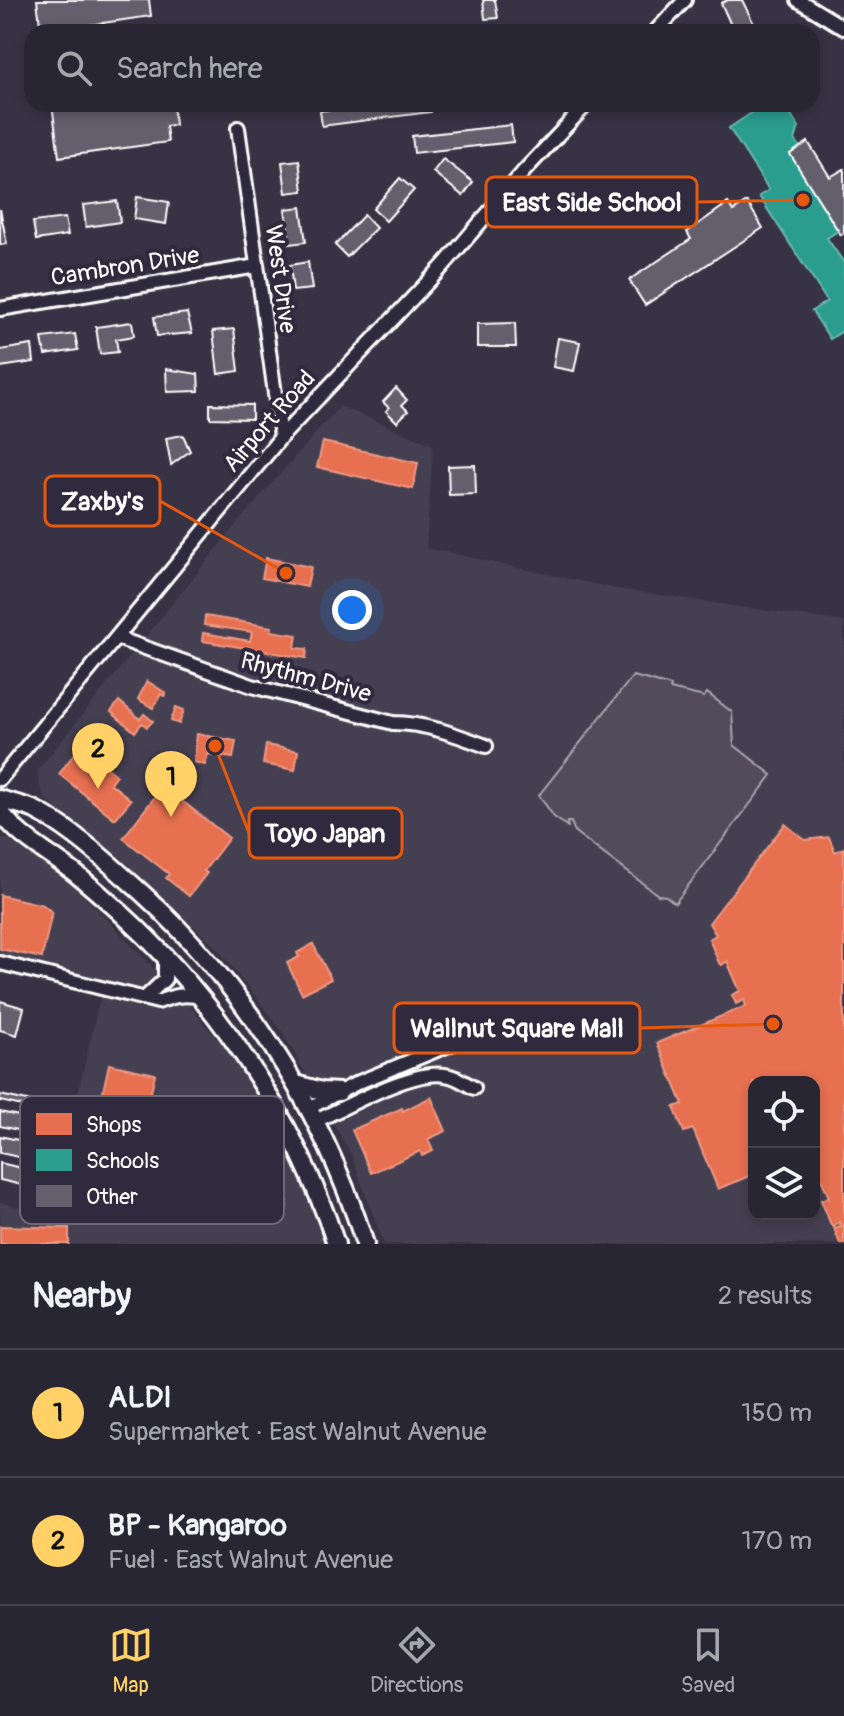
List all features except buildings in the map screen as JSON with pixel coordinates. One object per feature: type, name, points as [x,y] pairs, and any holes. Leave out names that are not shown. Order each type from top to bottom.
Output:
[{"type":"main road","points":[[0,799],[35,810],[80,841],[145,895],[192,941],[221,976],[296,1084],[353,1204],[365,1244]]},
{"type":"main road","points":[[0,811],[16,833],[66,866],[165,956],[247,1058],[270,1096]]},
{"type":"main road","points":[[296,1084],[339,1092]]},
{"type":"main road","points":[[284,1122],[305,1164],[336,1244]]},
{"type":"street","points":[[662,24],[685,0]]},
{"type":"street","points":[[798,0],[844,28]]},
{"type":"street","name":"Airport Road","points":[[0,779],[281,437],[443,266],[579,112]]},
{"type":"street","name":"West Drive","points":[[238,128],[281,437]]},
{"type":"street","name":"Cambron Drive","points":[[0,309],[257,266]]},
{"type":"street","name":"Rhythm Drive","points":[[117,638],[264,690],[458,736],[486,746]]},
{"type":"street","points":[[146,997],[165,979],[165,956]]},
{"type":"street","points":[[0,963],[158,1002],[188,994],[201,997]]},
{"type":"street","points":[[312,1115],[339,1092],[454,1043]]},
{"type":"street","points":[[312,1115],[422,1076],[444,1074],[474,1088]]},
{"type":"shaded area","points":[[340,406],[433,445],[426,548],[617,589],[844,622],[844,1244],[384,1244],[351,1154],[282,1031],[219,950],[124,861],[45,799],[38,770],[244,515]]},
{"type":"shaded area","points":[[633,676],[704,697],[707,693],[732,712],[734,745],[772,775],[675,903],[666,896],[658,895],[575,832],[571,822],[567,822],[568,827],[554,817],[539,795]]},
{"type":"shaded area","points":[[0,837],[63,874],[190,1006],[213,1035],[236,1055],[259,1096],[77,1096],[101,994],[0,970]]},
{"type":"shaded area","points":[[284,1142],[325,1244],[0,1244],[0,1202],[20,1208],[20,1224],[284,1224]]},
{"type":"place","name":"East Side School","points":[[803,200]]},
{"type":"place","name":"Zaxby's","points":[[286,573]]},
{"type":"place","name":"Toyo Japan","points":[[215,746]]},
{"type":"place","name":"BP - Kangaroo","points":[[98,789]]},
{"type":"place","name":"ALDI","points":[[171,817]]},
{"type":"place","name":"Wallnut Square Mall","points":[[773,1024]]}]
